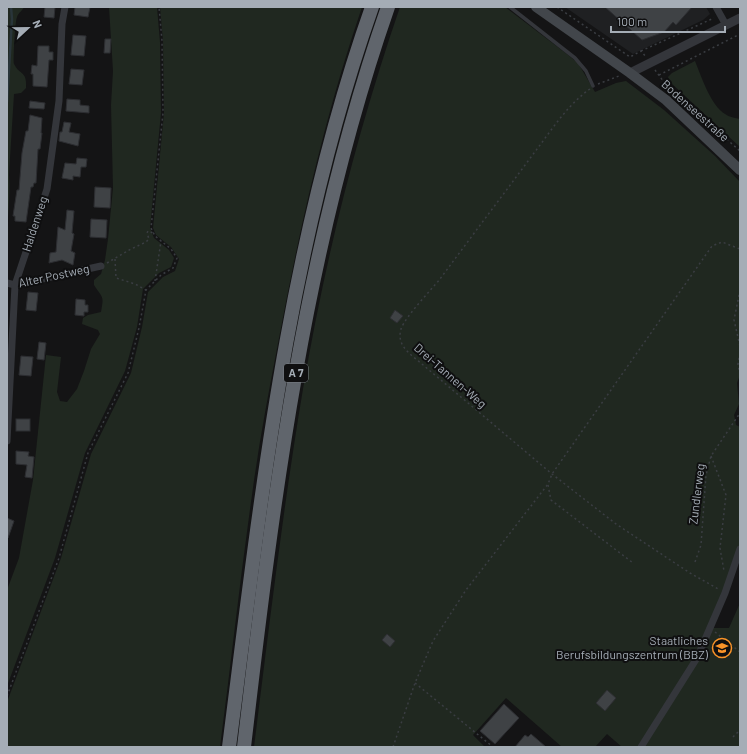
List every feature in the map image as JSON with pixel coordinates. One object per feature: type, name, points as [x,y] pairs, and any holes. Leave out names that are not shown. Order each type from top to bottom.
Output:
[{"type":"highway","name":"A 7","points":[[229,747],[263,480],[279,380],[317,195],[340,110],[372,7]]},
{"type":"highway","name":"A 7","points":[[244,747],[281,464],[305,323],[333,193],[355,109],[388,7]]},
{"type":"main road","name":"Bodenseestraße","points":[[536,7],[666,100],[740,170]]},
{"type":"street","name":"Haldenweg","points":[[7,441],[15,285],[47,189],[59,100],[62,24],[65,7]]},
{"type":"street","points":[[716,7],[726,25]]},
{"type":"street","points":[[630,73],[740,18]]},
{"type":"street","name":"Alter Postweg","points":[[7,283],[15,285],[101,266]]},
{"type":"street","points":[[641,747],[697,658],[725,593],[740,549]]},
{"type":"lane","points":[[510,7],[575,58],[586,71],[593,86]]},
{"type":"path","points":[[7,696],[58,558],[88,453],[128,373],[139,328],[146,290],[161,275],[173,268],[177,258],[171,249],[155,236],[151,228],[163,113],[162,41],[159,7]]},
{"type":"path","points":[[557,7],[630,57],[707,20]]},
{"type":"path","points":[[659,75],[740,34]]},
{"type":"path","points":[[642,51],[666,84],[740,151]]},
{"type":"path","name":"Drei-Tannen-Weg","points":[[630,73],[593,86],[576,101],[550,133],[436,284],[404,323],[400,338],[403,347],[416,359],[552,474],[616,524],[690,573],[725,593]]},
{"type":"path","points":[[101,266],[146,242],[149,238],[147,233],[148,231],[153,233]]},
{"type":"path","points":[[154,283],[161,241]]},
{"type":"path","points":[[393,747],[415,683],[433,641],[466,590],[548,484],[552,474],[712,246],[722,242],[740,249]]},
{"type":"path","points":[[115,259],[116,278],[135,284],[146,290]]},
{"type":"path","points":[[740,290],[734,320],[740,346]]},
{"type":"path","points":[[740,353],[738,364],[740,375]]},
{"type":"path","name":"Zundlerweg","points":[[695,562],[701,545],[706,475],[711,456],[740,413]]},
{"type":"path","points":[[711,456],[726,495],[720,548],[724,572]]},
{"type":"path","points":[[548,484],[551,500],[633,563]]},
{"type":"path","points":[[710,628],[725,638],[740,652]]},
{"type":"path","points":[[415,683],[493,747]]},
{"type":"path","points":[[733,737],[740,730]]},
{"type":"shaded area","points":[[7,7],[24,7],[16,20],[14,64],[25,78],[26,88],[21,93],[14,94],[9,174],[7,256]]},
{"type":"shaded area","points":[[109,7],[157,7],[160,42],[161,113],[150,228],[154,238],[169,250],[174,258],[171,267],[159,273],[143,289],[137,327],[125,371],[85,453],[55,558],[7,686],[7,590],[19,558],[33,480],[46,355],[61,357],[57,392],[60,401],[67,402],[77,389],[91,349],[100,334],[98,330],[82,324],[83,318],[88,315],[101,312],[102,297],[94,285],[94,280],[101,274],[105,260],[113,188],[111,105],[113,71]]},
{"type":"shaded area","points":[[160,7],[362,7],[336,89],[314,171],[275,358],[264,416],[243,558],[220,747],[7,747],[7,702],[61,558],[91,454],[131,373],[142,327],[148,292],[163,277],[175,271],[179,259],[171,247],[156,235],[153,228],[164,113],[163,41]]},
{"type":"shaded area","points":[[400,7],[505,7],[578,63],[595,92],[616,83],[626,81],[664,110],[715,156],[740,182],[740,375],[737,383],[739,404],[734,415],[736,425],[740,427],[740,556],[713,628],[729,628],[740,603],[740,747],[622,747],[607,734],[595,747],[562,747],[506,698],[473,735],[485,747],[254,747],[289,478],[303,389],[321,292],[356,149],[384,54]]},
{"type":"shaded area","points":[[565,7],[706,7],[710,14],[703,20],[633,54]]},
{"type":"shaded area","points":[[695,61],[707,90],[715,104],[727,115],[740,119],[740,147],[670,82],[668,77],[672,73]]},
{"type":"building","points":[[45,7],[55,7],[54,18],[44,17]]},
{"type":"building","points":[[75,7],[90,7],[88,17],[74,15]]},
{"type":"building","points":[[605,7],[692,7],[676,25],[673,22],[664,32],[642,40]]},
{"type":"building","points":[[73,35],[86,36],[84,56],[71,55]]},
{"type":"building","points":[[105,39],[111,39],[110,53],[104,53]]},
{"type":"building","points":[[38,46],[49,46],[49,52],[53,52],[53,60],[49,60],[47,87],[33,86],[33,74],[31,74],[32,65],[37,66]]},
{"type":"building","points":[[71,69],[84,70],[82,85],[69,84]]},
{"type":"building","points":[[67,99],[80,100],[80,105],[89,106],[89,113],[66,111]]},
{"type":"building","points":[[30,101],[45,103],[44,109],[29,108]]},
{"type":"building","points":[[30,115],[42,118],[42,133],[40,149],[38,149],[36,183],[34,183],[33,187],[31,187],[26,222],[15,221],[15,216],[13,216],[17,190],[19,190],[22,153],[26,131],[28,131]]},
{"type":"building","points":[[64,122],[71,123],[69,132],[80,134],[78,146],[59,141],[60,132],[62,132]]},
{"type":"building","points":[[77,158],[87,159],[86,167],[81,167],[80,177],[73,176],[73,180],[62,178],[65,163],[76,164]]},
{"type":"building","points":[[95,187],[111,188],[110,208],[94,207]]},
{"type":"building","points":[[67,210],[74,211],[72,233],[74,234],[71,251],[75,253],[73,265],[62,260],[49,263],[50,253],[56,252],[58,227],[65,230]]},
{"type":"building","points":[[91,219],[107,220],[106,238],[90,237]]},
{"type":"building","points":[[28,292],[38,293],[36,311],[26,310]]},
{"type":"building","points":[[76,299],[85,300],[85,305],[88,305],[88,312],[84,312],[84,316],[75,315]]},
{"type":"building","points":[[395,310],[403,316],[397,323],[390,318]]},
{"type":"building","points":[[39,342],[46,343],[44,360],[37,359]]},
{"type":"building","points":[[21,356],[33,357],[31,376],[19,375]]},
{"type":"building","points":[[16,419],[30,419],[30,431],[16,431]]},
{"type":"building","points":[[16,451],[29,452],[28,456],[34,457],[32,478],[25,477],[27,465],[16,464]]},
{"type":"building","points":[[7,518],[14,521],[8,538],[7,538]]},
{"type":"building","points":[[387,634],[395,641],[390,647],[382,640]]},
{"type":"building","points":[[607,690],[616,698],[605,711],[596,703]]},
{"type":"building","points":[[504,704],[519,718],[495,744],[480,731]]},
{"type":"building","points":[[531,734],[546,747],[515,747],[525,735],[528,737]]},
{"type":"waterway","points":[[7,102],[12,19],[11,7]]},
{"type":"place","name":"Staatliches Berufsbildungszentrum (BBZ)","points":[[722,648]]}]
